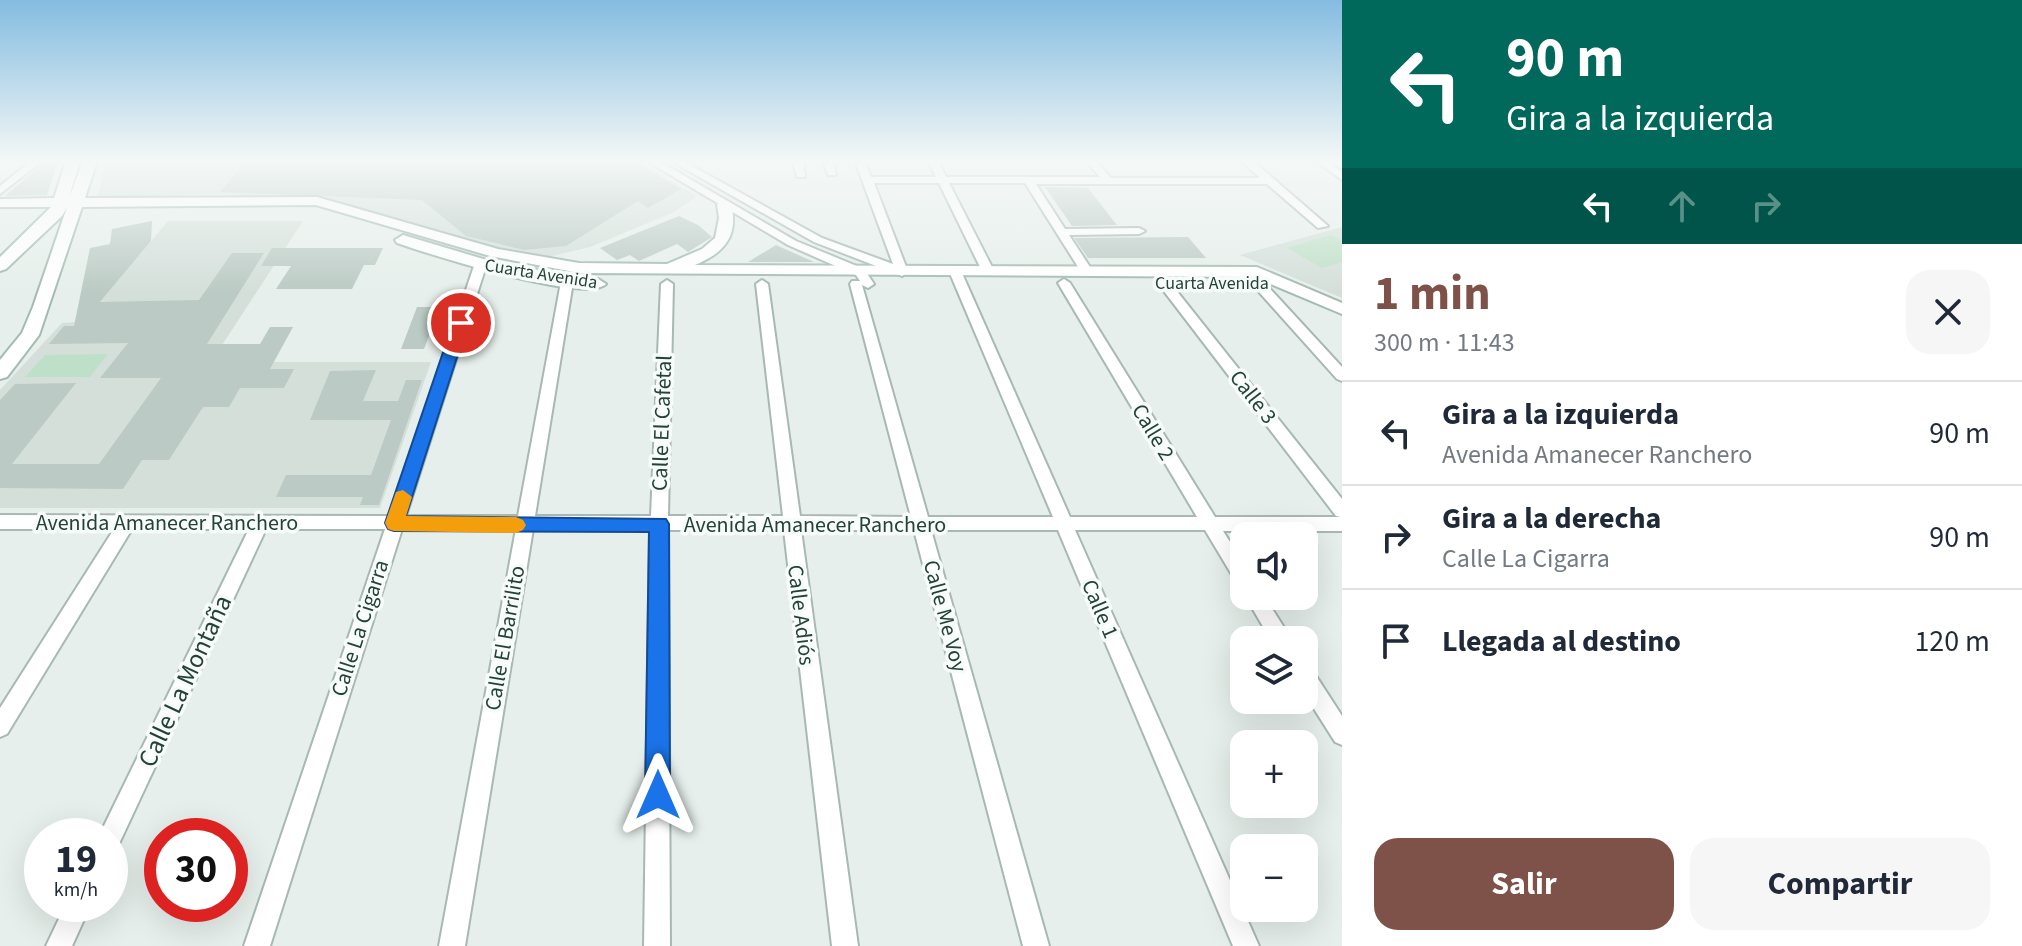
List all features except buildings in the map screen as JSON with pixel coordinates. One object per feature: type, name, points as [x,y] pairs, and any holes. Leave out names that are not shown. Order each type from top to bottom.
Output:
[{"type":"main road","name":"Cuarta Avenida","points":[[29,205],[288,212],[328,216],[480,266],[567,282],[661,277],[861,280],[902,272],[1064,283],[1164,283],[1253,277]]},
{"type":"main road","points":[[0,373],[30,335],[68,205]]},
{"type":"main road","name":"Cuarta Avenida","points":[[0,213],[149,205]]},
{"type":"main road","name":"Cuarta Avenida","points":[[336,205],[541,263],[661,277],[762,284],[958,278],[988,271],[1086,270],[1253,277],[1283,283],[1342,309]]},
{"type":"main road","points":[[661,277],[721,242],[729,228],[724,205]]},
{"type":"main road","points":[[328,216],[343,206]]},
{"type":"main road","points":[[0,266],[67,208]]},
{"type":"main road","points":[[377,231],[393,222]]},
{"type":"street","points":[[726,205],[861,280]]},
{"type":"street","points":[[755,205],[818,240],[902,272]]},
{"type":"street","points":[[878,205],[902,272]]},
{"type":"street","points":[[955,205],[988,271]]},
{"type":"street","points":[[1044,205],[1086,270]]},
{"type":"street","points":[[1298,205],[1322,226]]},
{"type":"street","points":[[1061,232],[1139,231]]},
{"type":"street","name":"Calle La Cigarra","points":[[257,946],[480,266]]},
{"type":"street","name":"Calle El Cafetal","points":[[657,946],[661,277]]},
{"type":"street","points":[[1253,277],[1342,376]]},
{"type":"street","name":"Calle 1","points":[[958,278],[1246,946]]},
{"type":"street","name":"Calle Me Voy","points":[[861,280],[920,525],[1036,946]]},
{"type":"street","name":"Calle El Barrilito","points":[[452,946],[567,282]]},
{"type":"street","name":"Calle 2","points":[[1064,283],[1230,558]]},
{"type":"street","name":"Calle 3","points":[[1164,283],[1342,511]]},
{"type":"street","name":"Calle Adiós","points":[[762,284],[845,946]]},
{"type":"street","name":"Avenida Amanecer Ranchero","points":[[0,522],[1342,524]]},
{"type":"street","points":[[0,727],[127,522]]},
{"type":"street","name":"Calle La Montaña","points":[[120,818],[260,523]]},
{"type":"street","points":[[1318,697],[1342,735]]},
{"type":"street","points":[[59,946],[70,922]]},
{"type":"shaded area","points":[[346,205],[684,205],[590,247],[539,259]]},
{"type":"shaded area","points":[[168,221],[303,221],[211,362],[431,362],[380,508],[0,508],[0,390],[62,323],[83,322]]},
{"type":"shaded area","points":[[1342,227],[1342,298],[1240,255]]},
{"type":"green space","points":[[1331,235],[1342,241],[1342,262],[1322,268],[1287,248]]},
{"type":"green space","points":[[108,354],[90,377],[25,377],[45,355]]},
{"type":"slow traffic","points":[[403,497],[394,523],[516,525]]},
{"type":"route","points":[[461,323],[394,523],[659,524],[658,795]]}]
